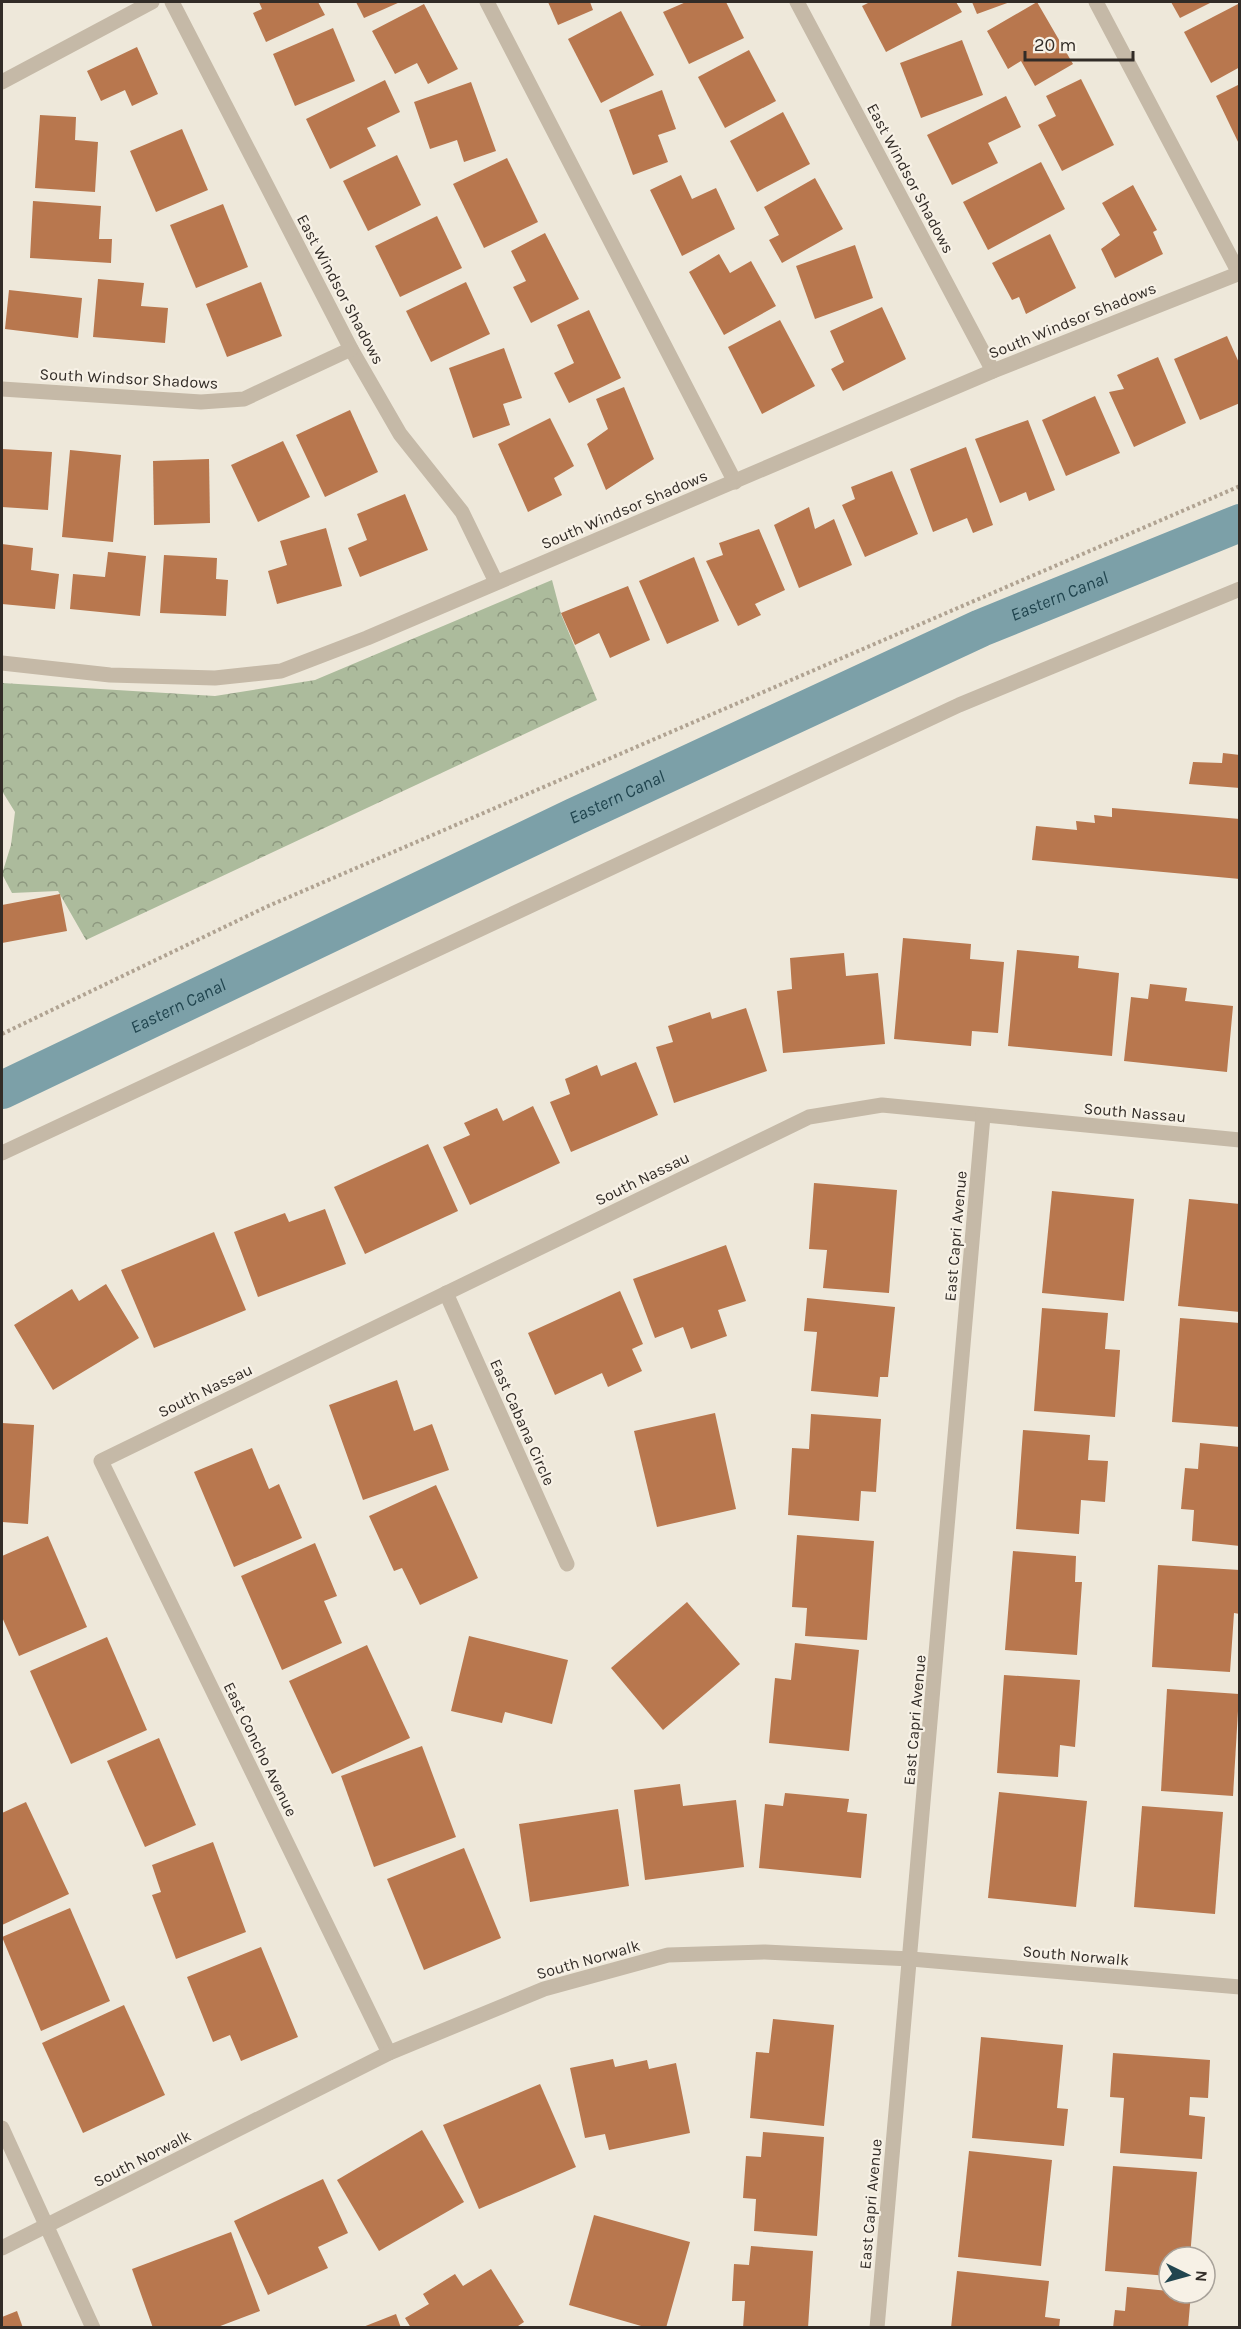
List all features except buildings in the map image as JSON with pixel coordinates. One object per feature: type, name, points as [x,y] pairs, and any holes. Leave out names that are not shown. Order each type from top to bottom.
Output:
[{"type":"street","points":[[2,82],[152,2]]},
{"type":"street","name":"East Windsor Shadows","points":[[172,2],[351,349],[400,434],[462,512],[496,582]]},
{"type":"street","points":[[487,2],[735,482]]},
{"type":"street","name":"East Windsor Shadows","points":[[797,2],[993,371]]},
{"type":"street","points":[[1096,2],[1239,273]]},
{"type":"street","name":"South Windsor Shadows","points":[[2,663],[110,675],[215,678],[281,671],[367,638],[993,371],[1239,273]]},
{"type":"street","name":"South Windsor Shadows","points":[[2,389],[201,402],[244,399],[351,349]]},
{"type":"street","points":[[2,1153],[959,705],[1239,590]]},
{"type":"street","name":"South Nassau","points":[[101,1461],[809,1117],[882,1105],[1239,1140]]},
{"type":"street","name":"East Capri Avenue","points":[[877,2328],[912,1959],[983,1116]]},
{"type":"street","name":"East Cabana Circle","points":[[446,1293],[567,1564]]},
{"type":"street","name":"East Concho Avenue","points":[[101,1461],[389,2053]]},
{"type":"street","name":"South Norwalk","points":[[2,2248],[389,2053],[544,1989],[668,1954],[765,1952],[912,1959],[1239,1987]]},
{"type":"street","points":[[2,2128],[93,2328]]},
{"type":"path","points":[[2,1034],[266,907],[1239,486]]},
{"type":"green space","points":[[552,580],[561,614],[597,700],[86,940],[58,891],[12,893],[2,874],[11,845],[15,812],[2,791],[2,683],[215,696],[315,680]]},
{"type":"waterway","name":"Eastern Canal","points":[[2,1090],[574,817],[981,628],[1240,523]]}]
